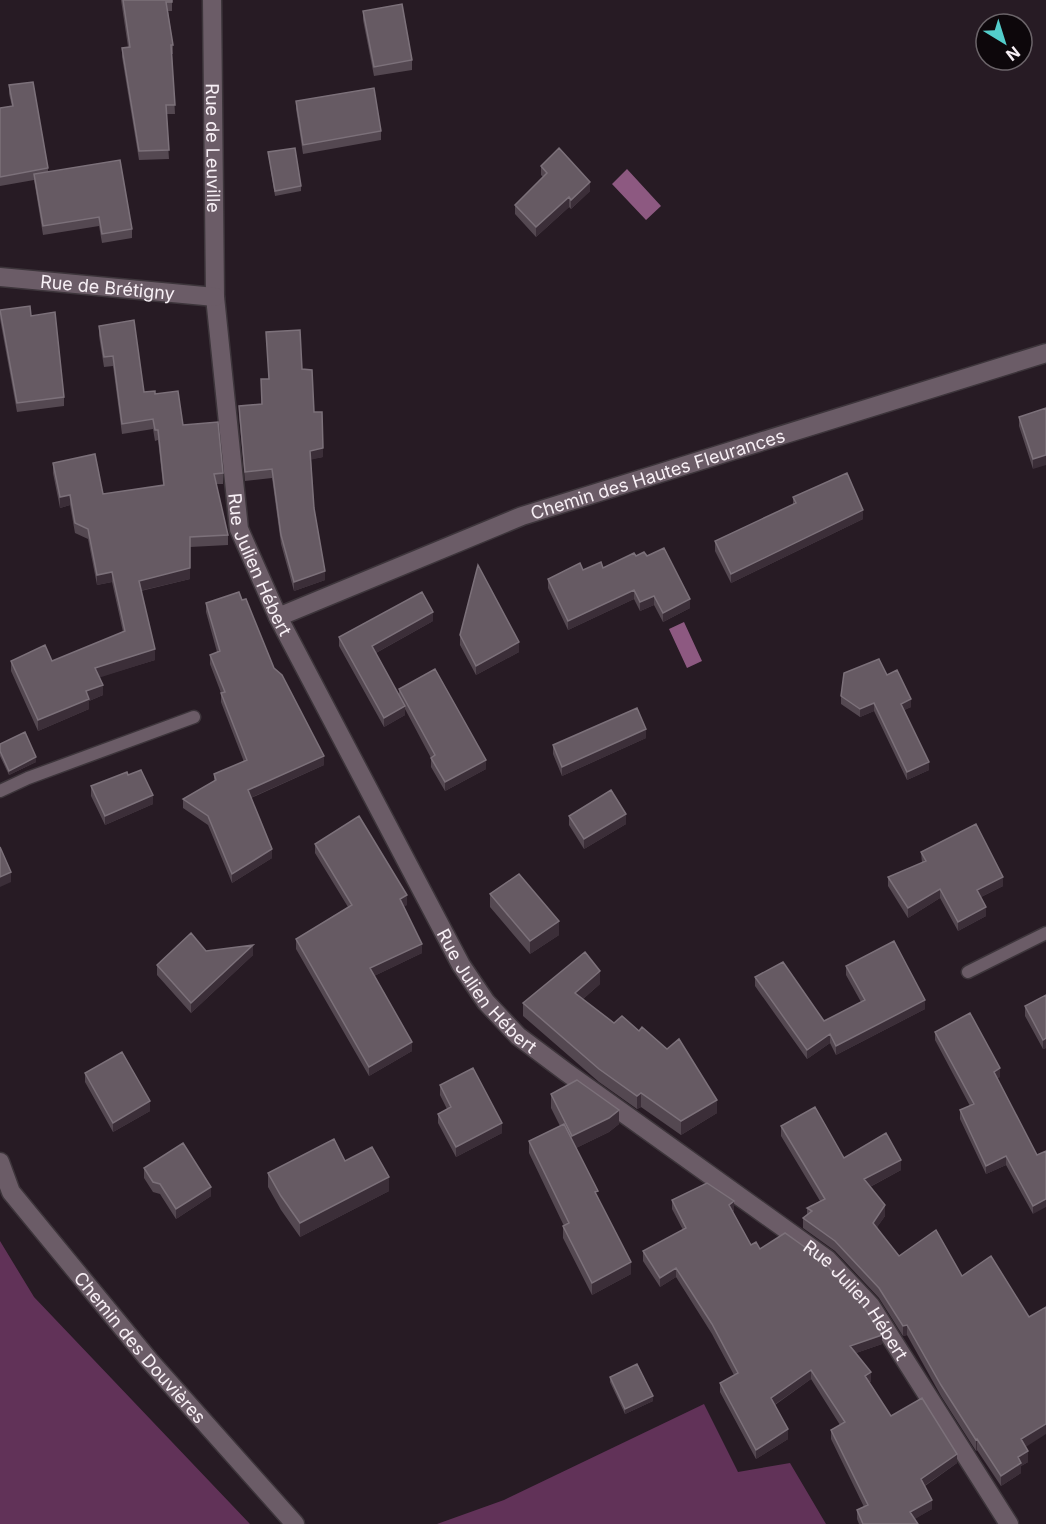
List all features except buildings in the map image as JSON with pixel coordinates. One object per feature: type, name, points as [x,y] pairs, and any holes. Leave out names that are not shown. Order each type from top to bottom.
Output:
[{"type":"street","name":"Rue de Leuville","points":[[212,0],[216,297]]},
{"type":"street","name":"Rue de Brétigny","points":[[0,277],[216,297]]},
{"type":"street","name":"Rue Julien Hébert","points":[[216,297],[239,529],[278,617],[461,965],[486,1002],[518,1036],[827,1258],[871,1306],[1009,1524]]},
{"type":"street","name":"Chemin des Hautes Fleurances","points":[[278,617],[522,516],[1046,353]]},
{"type":"street","name":"Chemin des Douvières","points":[[0,1162],[11,1192],[18,1201],[148,1360],[295,1524]]},
{"type":"lane","points":[[0,791],[28,778],[194,717]]},
{"type":"lane","points":[[968,972],[1046,933]]},
{"type":"shaded area","points":[[627,169],[661,206],[646,220],[612,184]]},
{"type":"shaded area","points":[[684,622],[702,661],[687,668],[669,629]]},
{"type":"shaded area","points":[[0,1241],[34,1297],[250,1524],[0,1524]]},
{"type":"shaded area","points":[[704,1404],[738,1472],[790,1463],[826,1524],[437,1524],[504,1500]]}]
